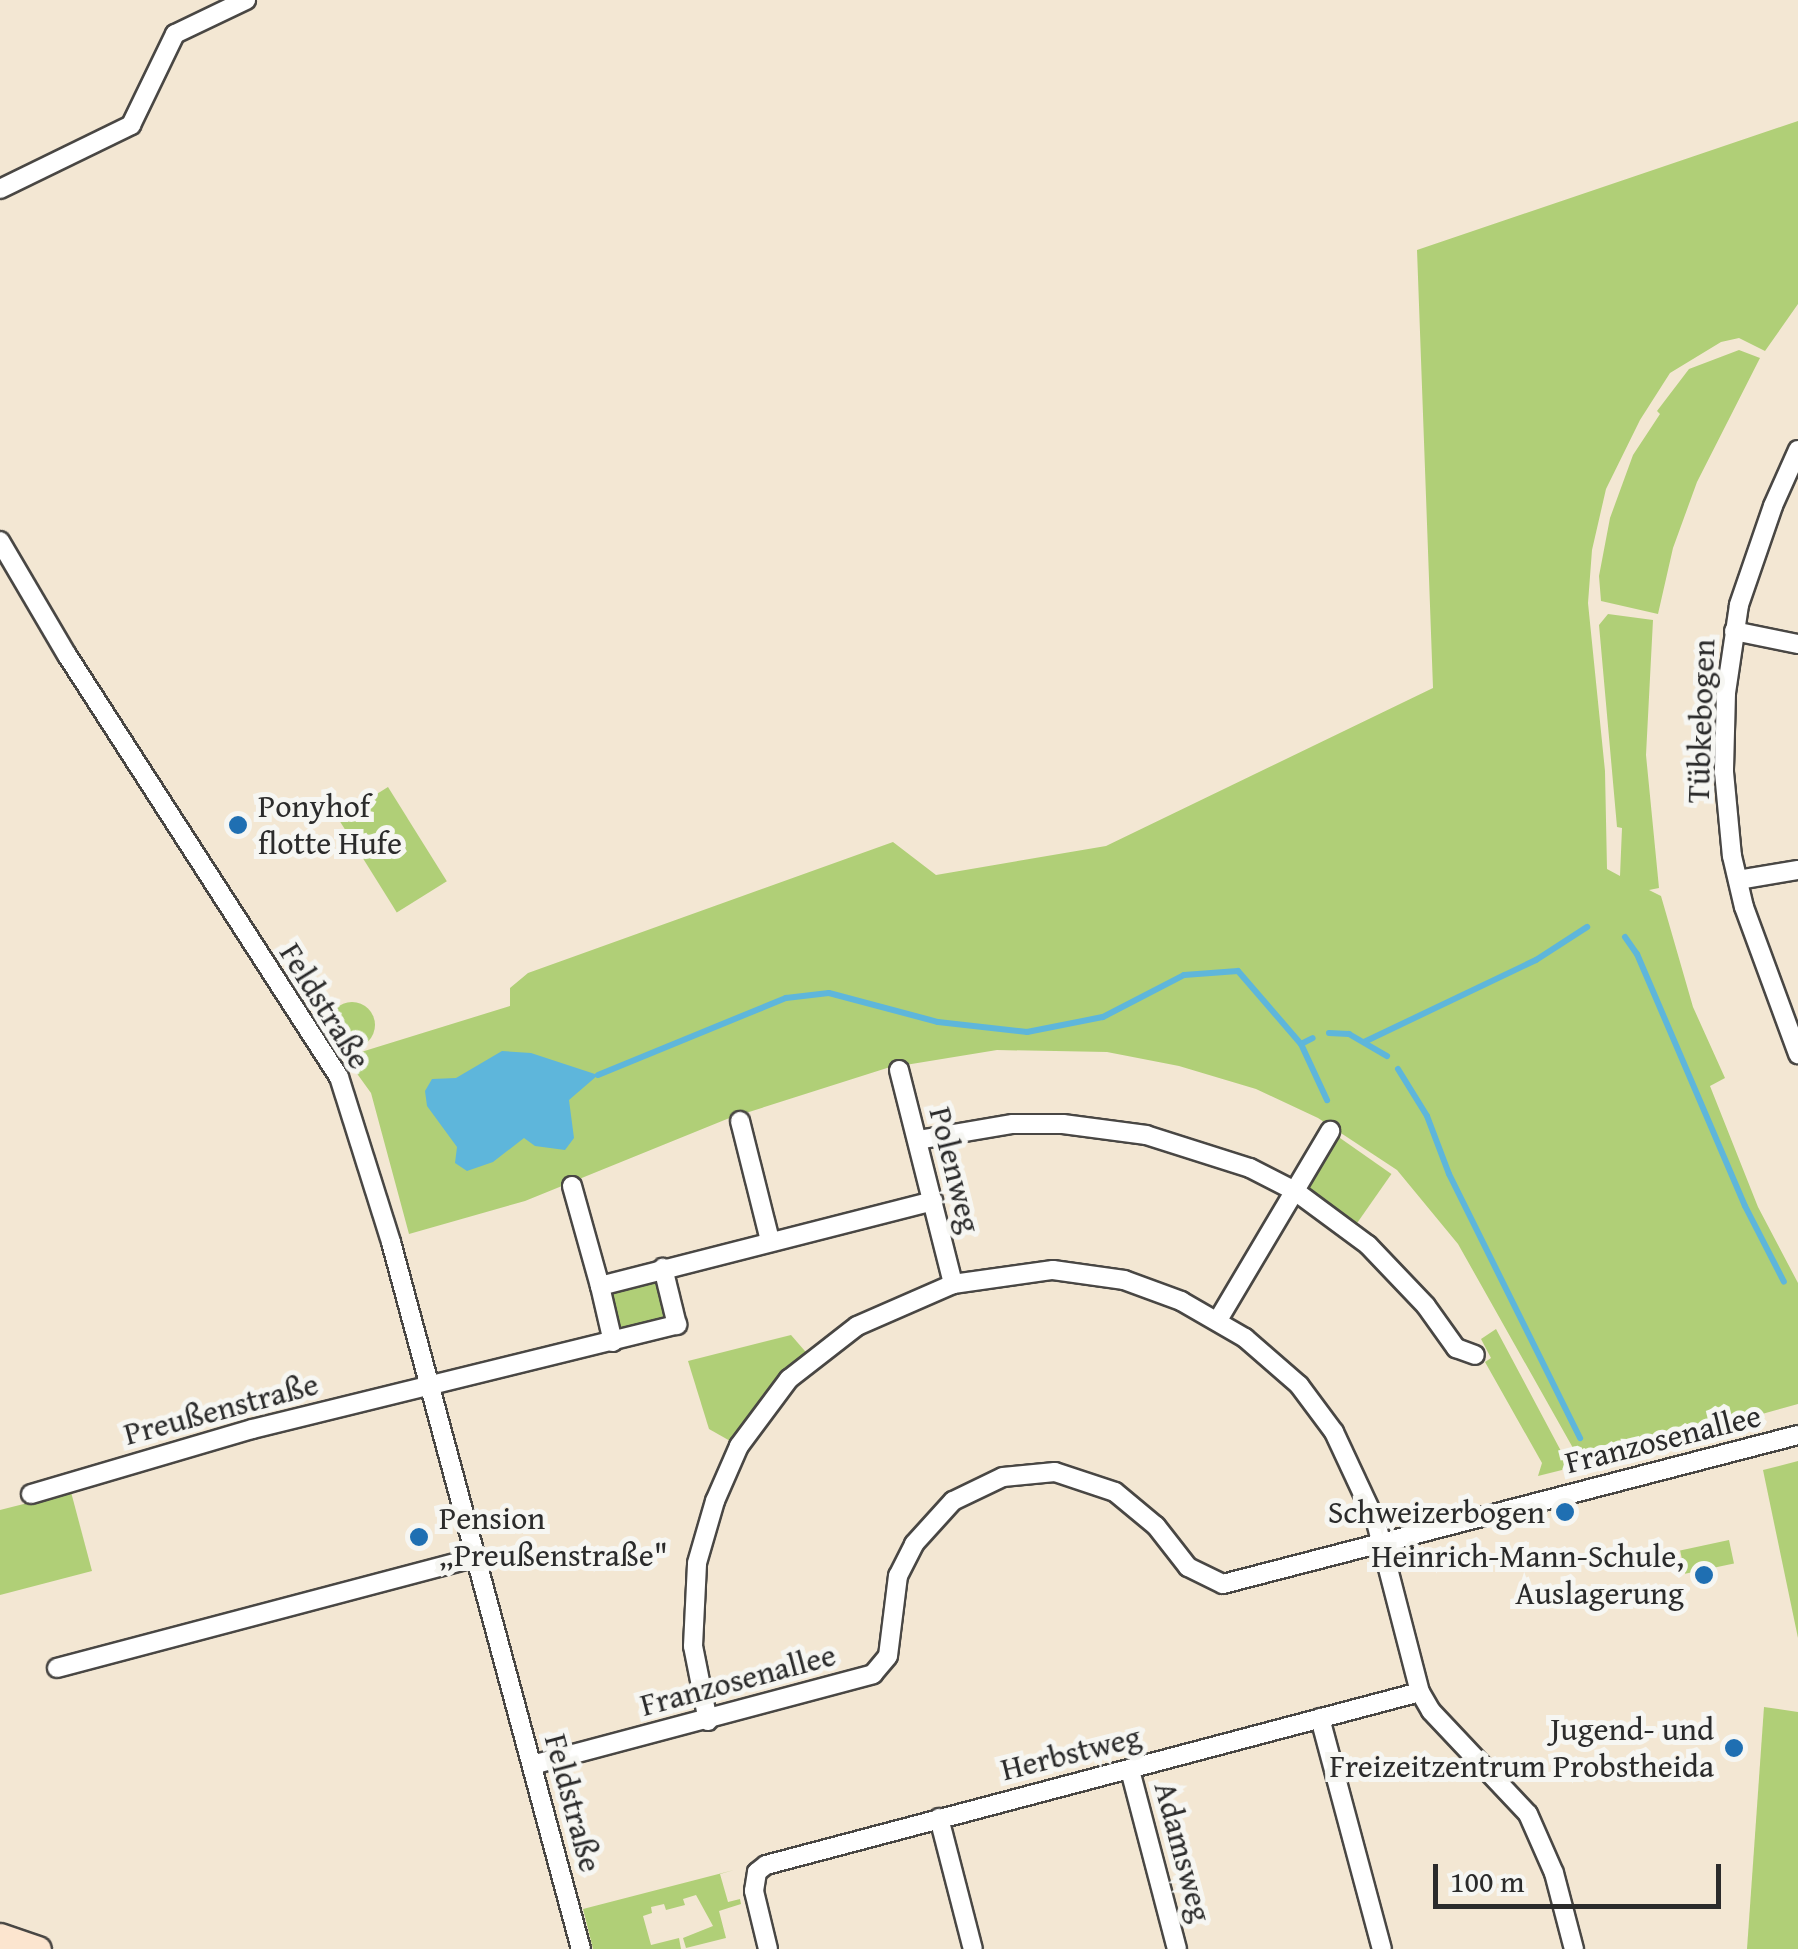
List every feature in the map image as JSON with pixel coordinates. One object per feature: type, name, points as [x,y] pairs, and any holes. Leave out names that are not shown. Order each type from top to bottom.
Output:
[{"type":"street","points":[[0,189],[131,124],[175,34],[246,0]]},
{"type":"street","name":"Tübkebogen","points":[[1798,450],[1767,522],[1734,631],[1724,772],[1738,880],[1770,988],[1798,1054]]},
{"type":"street","name":"Feldstraße","points":[[0,541],[67,655],[339,1077],[391,1242],[580,1949]]},
{"type":"street","points":[[1734,631],[1798,644]]},
{"type":"street","points":[[1738,880],[1798,870]]},
{"type":"street","name":"Polenweg","points":[[900,1070],[953,1284]]},
{"type":"street","points":[[740,1120],[770,1240]]},
{"type":"street","points":[[918,1140],[1013,1124],[1103,1128],[1200,1150],[1295,1191],[1368,1245],[1426,1306],[1456,1348],[1474,1355]]},
{"type":"street","points":[[1218,1320],[1330,1130]]},
{"type":"street","points":[[572,1186],[613,1342]]},
{"type":"street","points":[[600,1286],[770,1240],[933,1202]]},
{"type":"street","name":"Preußenstraße","points":[[31,1494],[252,1429],[677,1325],[664,1268]]},
{"type":"street","points":[[708,1720],[693,1646],[694,1589],[705,1531],[740,1446],[772,1400],[811,1358],[892,1307],[953,1284],[1023,1272],[1084,1273],[1154,1290],[1218,1320],[1275,1362],[1320,1412],[1351,1461],[1382,1544],[1420,1692],[1431,1711],[1528,1814],[1554,1873],[1574,1949]]},
{"type":"street","name":"Franzosenallee","points":[[532,1766],[861,1678],[882,1668],[890,1642],[898,1576],[914,1544],[953,1501],[1003,1477],[1054,1472],[1116,1492],[1146,1516],[1188,1567],[1212,1582],[1232,1582],[1798,1435]]},
{"type":"street","points":[[57,1668],[476,1558]]},
{"type":"street","name":"Herbstweg","points":[[768,1949],[754,1891],[757,1872],[766,1866],[1420,1692]]},
{"type":"street","points":[[1320,1718],[1382,1949]]},
{"type":"street","name":"Adamsweg","points":[[1130,1770],[1177,1949]]},
{"type":"street","points":[[939,1818],[973,1949]]},
{"type":"street","points":[[0,1936],[38,1949]]},
{"type":"green space","points":[[1798,121],[1798,304],[1765,351],[1739,338],[1721,342],[1670,373],[1640,420],[1606,489],[1592,550],[1588,603],[1605,771],[1607,869],[1620,876],[1622,828],[1617,827],[1599,625],[1608,614],[1653,620],[1646,755],[1659,888],[1649,890],[1661,896],[1693,1007],[1725,1078],[1710,1086],[1758,1207],[1798,1283],[1798,1404],[1582,1464],[1458,1244],[1397,1170],[1318,1118],[1256,1089],[1179,1066],[1107,1052],[997,1050],[887,1068],[727,1119],[525,1201],[409,1234],[371,1093],[345,1057],[510,1006],[510,988],[528,973],[893,842],[936,875],[1106,846],[1433,688],[1417,250]]},
{"type":"green space","points":[[1739,350],[1760,358],[1697,482],[1673,548],[1658,614],[1601,601],[1599,576],[1610,518],[1633,455],[1660,414],[1657,411],[1689,369]]},
{"type":"green space","points":[[388,787],[447,881],[397,912],[338,818]]},
{"type":"green space","points":[[352,1002],[368,1009],[375,1025],[368,1041],[352,1048],[336,1041],[329,1025],[336,1009]]},
{"type":"green space","points":[[1330,1131],[1391,1174],[1352,1231],[1290,1188]]},
{"type":"green space","points":[[663,1268],[677,1325],[613,1341],[599,1284]]},
{"type":"green space","points":[[1496,1329],[1570,1468],[1538,1476],[1542,1463],[1485,1362],[1491,1358],[1481,1339]]},
{"type":"green space","points":[[791,1335],[811,1358],[739,1446],[709,1429],[688,1361]]},
{"type":"green space","points":[[1798,1461],[1798,1638],[1763,1470]]},
{"type":"green space","points":[[71,1492],[92,1571],[0,1595],[0,1510]]},
{"type":"green space","points":[[1729,1540],[1734,1563],[1685,1574],[1680,1550]]},
{"type":"green space","points":[[1764,1707],[1798,1712],[1798,1949],[1747,1949]]},
{"type":"green space","points":[[734,1870],[720,1874],[728,1902],[740,1899],[741,1904],[719,1911],[726,1938],[686,1948],[683,1938],[713,1926],[696,1895],[683,1899],[685,1905],[666,1910],[664,1904],[651,1907],[652,1913],[643,1916],[651,1945],[679,1938],[681,1949],[593,1949],[583,1909]]},
{"type":"water","points":[[502,1051],[531,1053],[598,1075],[569,1100],[574,1138],[565,1150],[535,1146],[524,1138],[493,1162],[467,1171],[455,1163],[457,1147],[427,1106],[425,1091],[432,1079],[456,1078]]},
{"type":"waterway","points":[[1364,1042],[1536,960],[1587,927]]},
{"type":"waterway","points":[[1625,937],[1637,954],[1745,1206],[1784,1282]]},
{"type":"waterway","points":[[598,1075],[786,998],[829,993],[938,1022],[1027,1032],[1103,1017],[1184,975],[1238,971],[1301,1044],[1327,1100]]},
{"type":"waterway","points":[[1329,1033],[1349,1034],[1387,1056]]},
{"type":"waterway","points":[[1301,1044],[1313,1038]]},
{"type":"waterway","points":[[1398,1069],[1427,1116],[1449,1174],[1580,1438]]},
{"type":"place","name":"Ponyhof flotte Hufe","points":[[238,825]]},
{"type":"place","name":"Schweizerbogen","points":[[1565,1512]]},
{"type":"place","name":"Pension „Preußenstraße\"","points":[[419,1537]]},
{"type":"place","name":"Heinrich-Mann-Schule, Auslagerung","points":[[1704,1575]]},
{"type":"place","name":"Jugend- und Freizeitzentrum Probstheida","points":[[1734,1748]]}]
